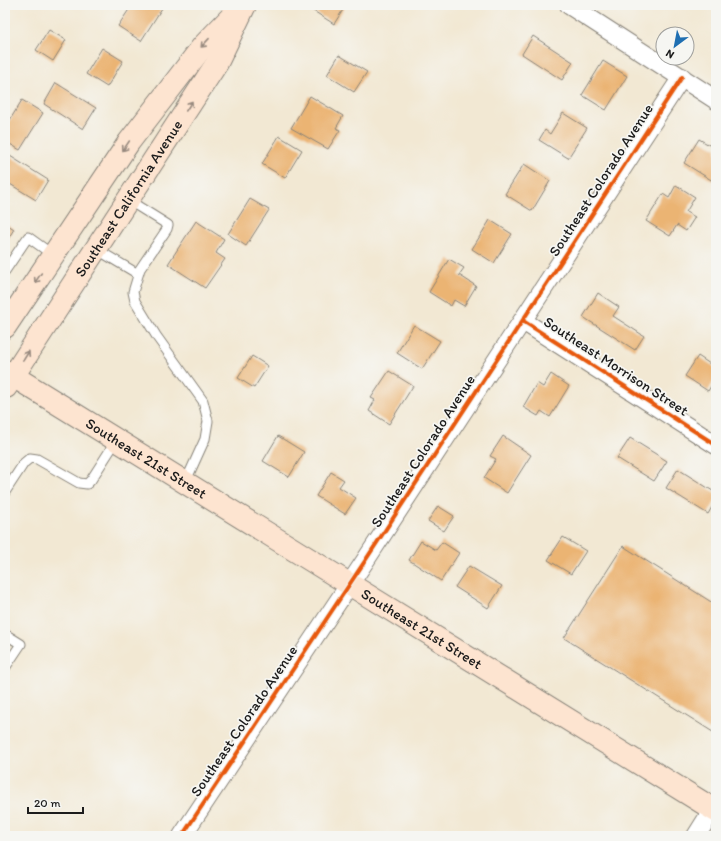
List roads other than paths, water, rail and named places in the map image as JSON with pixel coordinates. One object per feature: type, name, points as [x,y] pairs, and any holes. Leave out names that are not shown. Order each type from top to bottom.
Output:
[{"type":"main road","name":"Southeast California Avenue","points":[[8,379],[96,249],[217,63],[244,5]]},
{"type":"main road","name":"Southeast California Avenue","points":[[5,328],[129,142],[203,46],[244,5]]},
{"type":"main road","name":"Southeast 21st Street","points":[[8,379],[116,440],[715,810]]},
{"type":"street","points":[[568,5],[716,100]]},
{"type":"street","name":"Southeast Colorado Avenue","points":[[182,836],[523,321],[682,77]]},
{"type":"street","name":"Southeast Morrison Street","points":[[523,321],[716,445]]},
{"type":"street","points":[[696,836],[715,810]]},
{"type":"lane","points":[[128,200],[168,226],[138,274],[133,292],[135,301],[157,337],[203,401],[208,421],[205,439],[185,483]]},
{"type":"lane","points":[[5,271],[28,237],[53,255]]},
{"type":"lane","points":[[96,249],[138,274]]},
{"type":"lane","points":[[5,492],[24,463],[30,458],[38,459],[79,483],[87,484],[92,480],[116,440]]},
{"type":"lane","points":[[5,634],[21,644],[5,668]]}]
